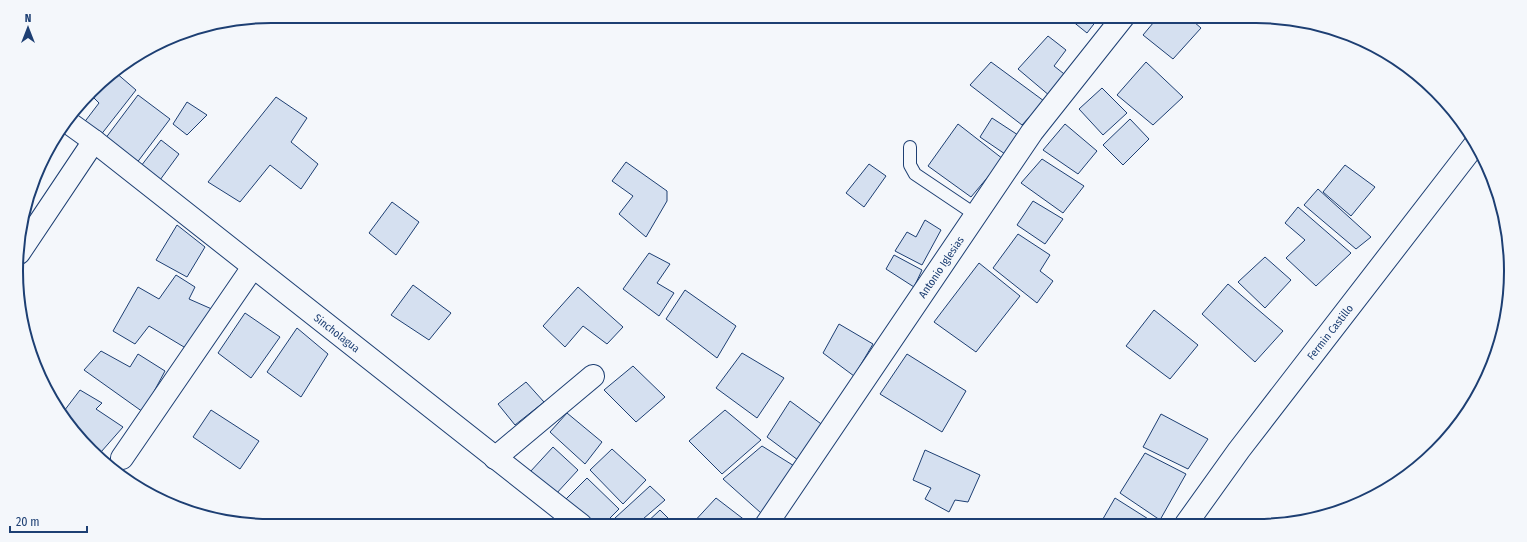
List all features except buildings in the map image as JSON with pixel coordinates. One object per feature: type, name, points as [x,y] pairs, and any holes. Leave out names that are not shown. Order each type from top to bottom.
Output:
[{"type":"street","name":"Antonio Iglesias","points":[[770,519],[1032,132],[1118,23]]},
{"type":"street","name":"Sincholagua","points":[[71,124],[573,519]]},
{"type":"street","points":[[25,245],[94,141]]},
{"type":"street","name":"Fermin Castillo","points":[[1190,519],[1239,450],[1472,149]]},
{"type":"street","points":[[122,458],[253,267]]},
{"type":"street","points":[[495,458],[592,376]]},
{"type":"lane","points":[[910,147],[910,165],[915,174],[976,215]]}]
